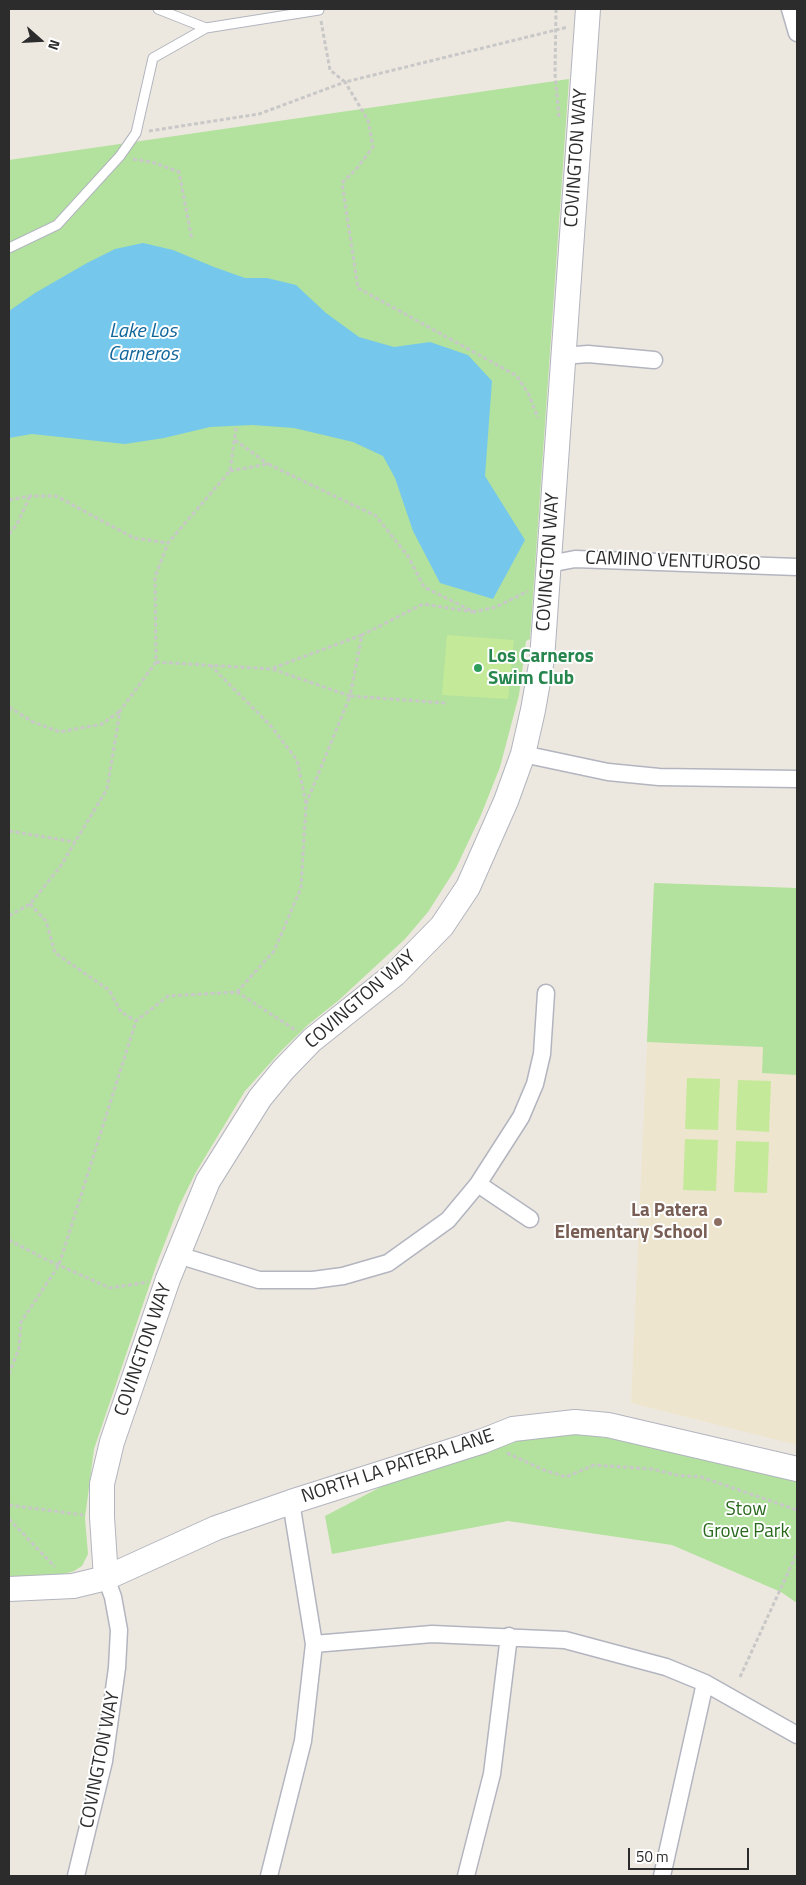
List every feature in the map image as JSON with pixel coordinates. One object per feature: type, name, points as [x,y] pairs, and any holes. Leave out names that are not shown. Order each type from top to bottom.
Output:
[{"type":"street","points":[[790,9],[797,33]]},
{"type":"street","name":"COVINGTON WAY","points":[[76,1876],[104,1761],[117,1668],[119,1630],[113,1597],[106,1578],[102,1484],[112,1442],[168,1279],[208,1181],[231,1141],[260,1098],[312,1040],[395,974],[442,926],[468,887],[506,801],[523,754],[542,659],[587,16]]},
{"type":"street","points":[[563,356],[588,354],[654,360]]},
{"type":"street","name":"CAMINO VENTUROSO","points":[[549,564],[575,559],[797,567]]},
{"type":"street","points":[[523,754],[608,772],[660,777],[797,780]]},
{"type":"street","points":[[178,1255],[259,1280],[313,1280],[343,1276],[388,1263],[448,1220],[478,1184],[521,1117],[535,1084],[542,1054],[546,993]]},
{"type":"street","points":[[478,1184],[530,1219]]},
{"type":"street","name":"NORTH LA PATERA LANE","points":[[9,1589],[73,1586],[106,1578],[216,1528],[483,1441],[512,1429],[575,1422],[608,1425],[797,1469]]},
{"type":"street","points":[[269,1876],[302,1741],[314,1644],[291,1502]]},
{"type":"street","points":[[314,1644],[432,1634],[565,1640],[666,1667],[705,1682],[797,1735]]},
{"type":"street","points":[[466,1876],[492,1774],[509,1636]]},
{"type":"street","points":[[662,1876],[705,1682]]},
{"type":"lane","points":[[158,9],[206,28]]},
{"type":"lane","points":[[9,248],[57,224],[120,156],[136,133],[152,58],[206,28],[318,10]]},
{"type":"path","points":[[318,10],[330,70],[345,82],[368,120],[373,146],[357,168],[342,183],[358,288],[517,376],[529,395],[538,418]]},
{"type":"path","points":[[136,133],[259,114],[345,82],[587,16]]},
{"type":"path","points":[[120,156],[155,163],[179,172],[192,240]]},
{"type":"path","points":[[9,708],[33,722],[60,732],[102,724],[120,711],[156,662],[155,577],[168,543],[230,471],[236,428]]},
{"type":"path","points":[[235,440],[268,464],[376,516],[408,556],[424,587],[474,612]]},
{"type":"path","points":[[230,471],[268,464]]},
{"type":"path","points":[[9,500],[30,496],[56,496],[134,538],[168,543]]},
{"type":"path","points":[[9,534],[17,524],[30,496]]},
{"type":"path","points":[[272,669],[362,635],[423,604],[474,612],[496,607],[528,591]]},
{"type":"path","points":[[306,804],[350,696],[362,635]]},
{"type":"path","points":[[156,662],[272,669],[350,696],[446,704]]},
{"type":"path","points":[[210,665],[270,725],[297,760],[306,804],[301,888],[274,951],[237,992]]},
{"type":"path","points":[[9,916],[30,904],[60,867],[107,789],[120,711]]},
{"type":"path","points":[[9,831],[75,842]]},
{"type":"path","points":[[30,904],[46,921],[55,953],[109,990],[121,1012],[136,1021]]},
{"type":"path","points":[[9,1374],[19,1348],[21,1322],[59,1265],[136,1021],[168,996],[237,992],[312,1040]]},
{"type":"path","points":[[9,1240],[110,1288],[168,1279]]},
{"type":"path","points":[[483,1441],[544,1470],[566,1476],[594,1465],[652,1469],[676,1475],[701,1477],[797,1510]]},
{"type":"path","points":[[9,1505],[102,1517]]},
{"type":"path","points":[[9,1519],[73,1586]]},
{"type":"path","points":[[740,1677],[797,1553]]},
{"type":"shaded area","name":"La Patera Elementary School","points":[[654,883],[797,888],[797,1445],[631,1403]]},
{"type":"green space","points":[[569,79],[530,639],[526,641],[519,695],[500,767],[481,815],[456,868],[428,912],[405,939],[282,1050],[245,1091],[196,1172],[179,1206],[157,1263],[94,1449],[85,1518],[88,1554],[82,1566],[74,1571],[58,1576],[9,1579],[9,160]]},
{"type":"green space","name":"Los Carneros Swim Club","points":[[447,635],[514,640],[508,699],[442,695]]},
{"type":"green space","points":[[654,883],[797,888],[797,1075],[762,1073],[763,1047],[647,1042]]},
{"type":"green space","points":[[687,1078],[720,1079],[718,1130],[685,1129]]},
{"type":"green space","points":[[738,1080],[771,1081],[769,1132],[736,1130]]},
{"type":"green space","points":[[685,1139],[718,1140],[716,1191],[683,1190]]},
{"type":"green space","points":[[736,1141],[769,1142],[767,1193],[734,1192]]},
{"type":"green space","name":"Stow Grove Park","points":[[581,1434],[620,1440],[797,1481],[797,1603],[781,1592],[672,1545],[508,1521],[332,1554],[325,1516],[398,1478],[534,1436]]},
{"type":"water","name":"Lake Los Carneros","points":[[143,243],[173,250],[245,278],[267,278],[296,285],[326,313],[359,337],[394,347],[430,342],[468,355],[492,381],[485,476],[525,540],[493,599],[440,583],[413,531],[395,478],[383,456],[353,442],[294,428],[252,425],[210,427],[164,438],[125,444],[32,434],[9,438],[9,311],[35,293],[87,263],[115,249]]},
{"type":"place","name":"Los Carneros Swim Club","points":[[478,668]]},
{"type":"place","name":"La Patera Elementary School","points":[[718,1222]]}]
